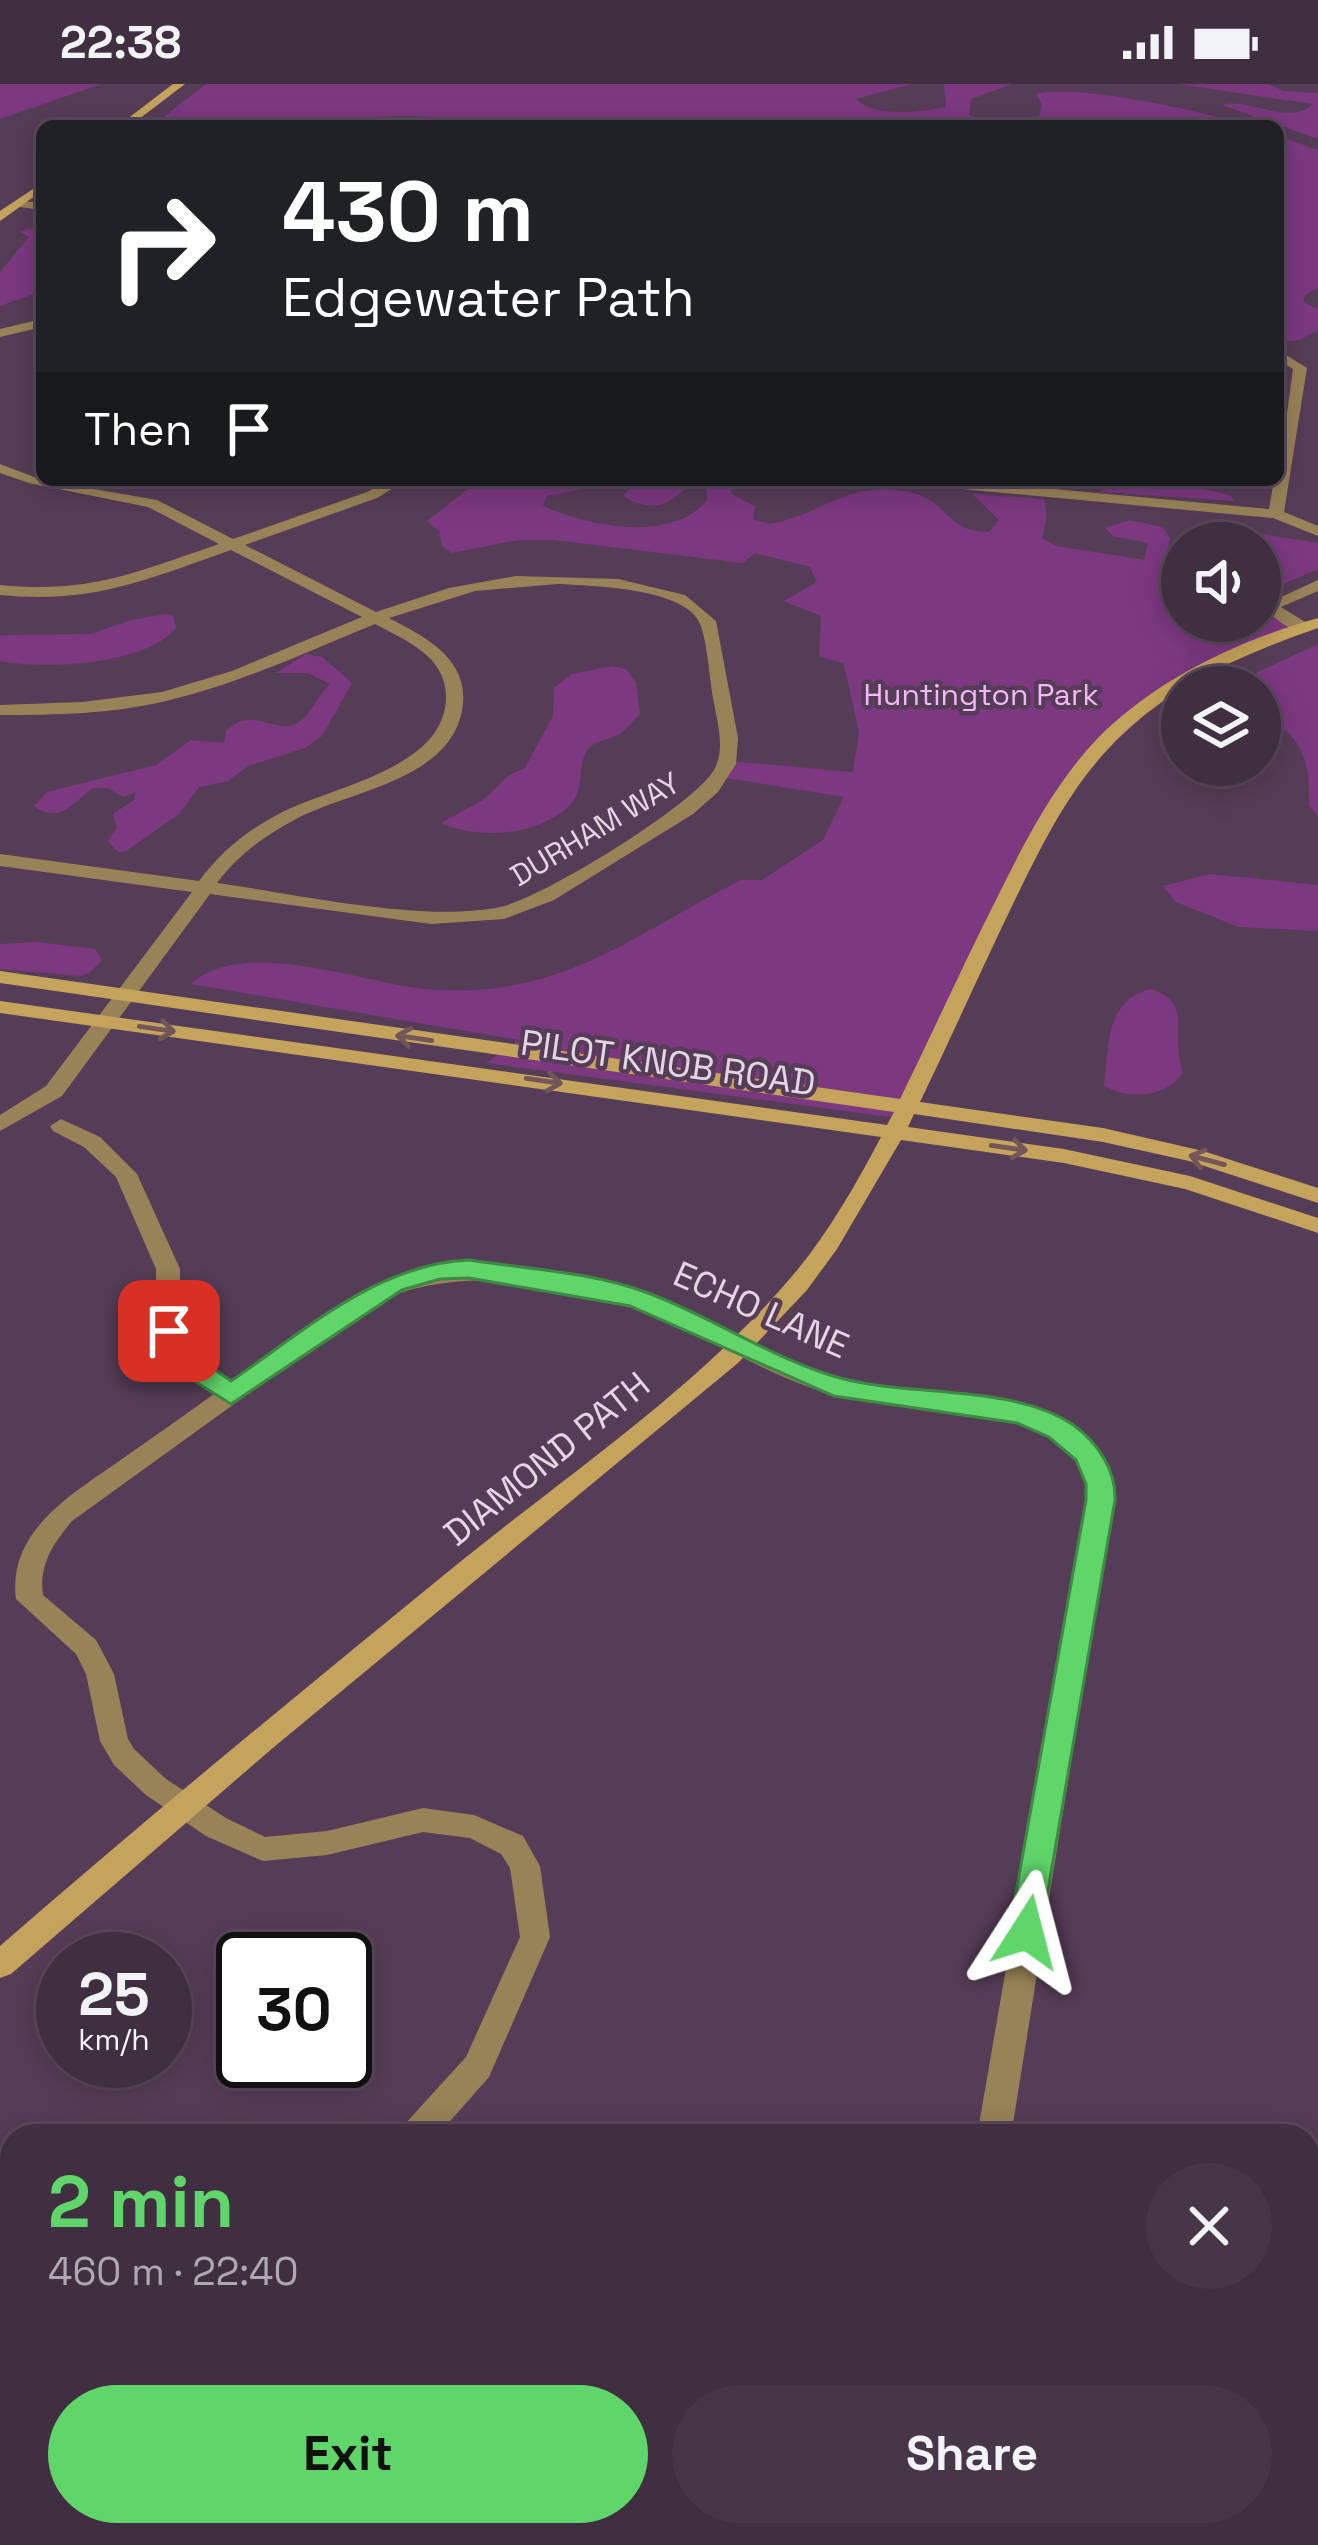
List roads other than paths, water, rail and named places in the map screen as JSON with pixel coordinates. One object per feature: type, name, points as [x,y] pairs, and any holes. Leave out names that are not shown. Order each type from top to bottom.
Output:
[{"type":"main road","points":[[131,120],[180,84]]},
{"type":"main road","points":[[0,217],[36,190]]},
{"type":"main road","name":"DIAMOND PATH","points":[[0,1965],[180,1804],[742,1345],[828,1246],[899,1118],[1043,824],[1084,765],[1130,720],[1179,686],[1233,656],[1311,625]]},
{"type":"main road","name":"PILOT KNOB ROAD","points":[[0,977],[899,1118],[1138,1170],[1318,1226]]},
{"type":"main road","name":"PILOT KNOB ROAD","points":[[0,1007],[899,1118],[1117,1138],[1209,1160],[1318,1196]]},
{"type":"street","points":[[17,204],[36,206]]},
{"type":"street","points":[[0,333],[36,324]]},
{"type":"street","points":[[1284,357],[1300,368],[1284,465]]},
{"type":"street","points":[[0,468],[36,481]]},
{"type":"street","points":[[0,1124],[54,1090],[227,857],[263,829],[416,761],[451,730],[457,690],[448,665],[426,644],[235,543],[152,503],[64,486]]},
{"type":"street","points":[[0,590],[82,592],[235,543],[388,486]]},
{"type":"street","points":[[973,486],[1276,514],[1318,531]]},
{"type":"street","points":[[1276,514],[1281,486]]},
{"type":"street","name":"DURHAM WAY","points":[[202,889],[431,918],[504,913],[547,896],[686,810],[712,788],[727,764],[729,738],[708,620],[697,606],[648,587],[515,580],[454,591],[379,619]]},
{"type":"street","points":[[1311,625],[1277,613],[1272,605],[1318,585]]},
{"type":"street","points":[[0,710],[69,711],[163,697],[221,680],[379,619]]},
{"type":"street","points":[[0,860],[202,889]]},
{"type":"street","points":[[61,1126],[92,1142],[126,1174],[168,1270],[169,1331],[176,1353],[231,1394]]},
{"type":"street","name":"ECHO LANE","points":[[427,2124],[478,2067],[536,1937],[525,1866],[512,1846],[474,1827],[423,1820],[328,1843],[262,1849],[180,1804],[124,1757],[114,1741],[86,1647],[29,1599],[28,1577],[36,1549],[63,1514],[366,1298],[406,1279],[456,1268],[614,1292],[818,1381],[853,1392],[990,1408],[1042,1421],[1088,1454],[1101,1484],[996,2124]]},
{"type":"park label","name":"Huntington Park","points":[[981,694]]}]
